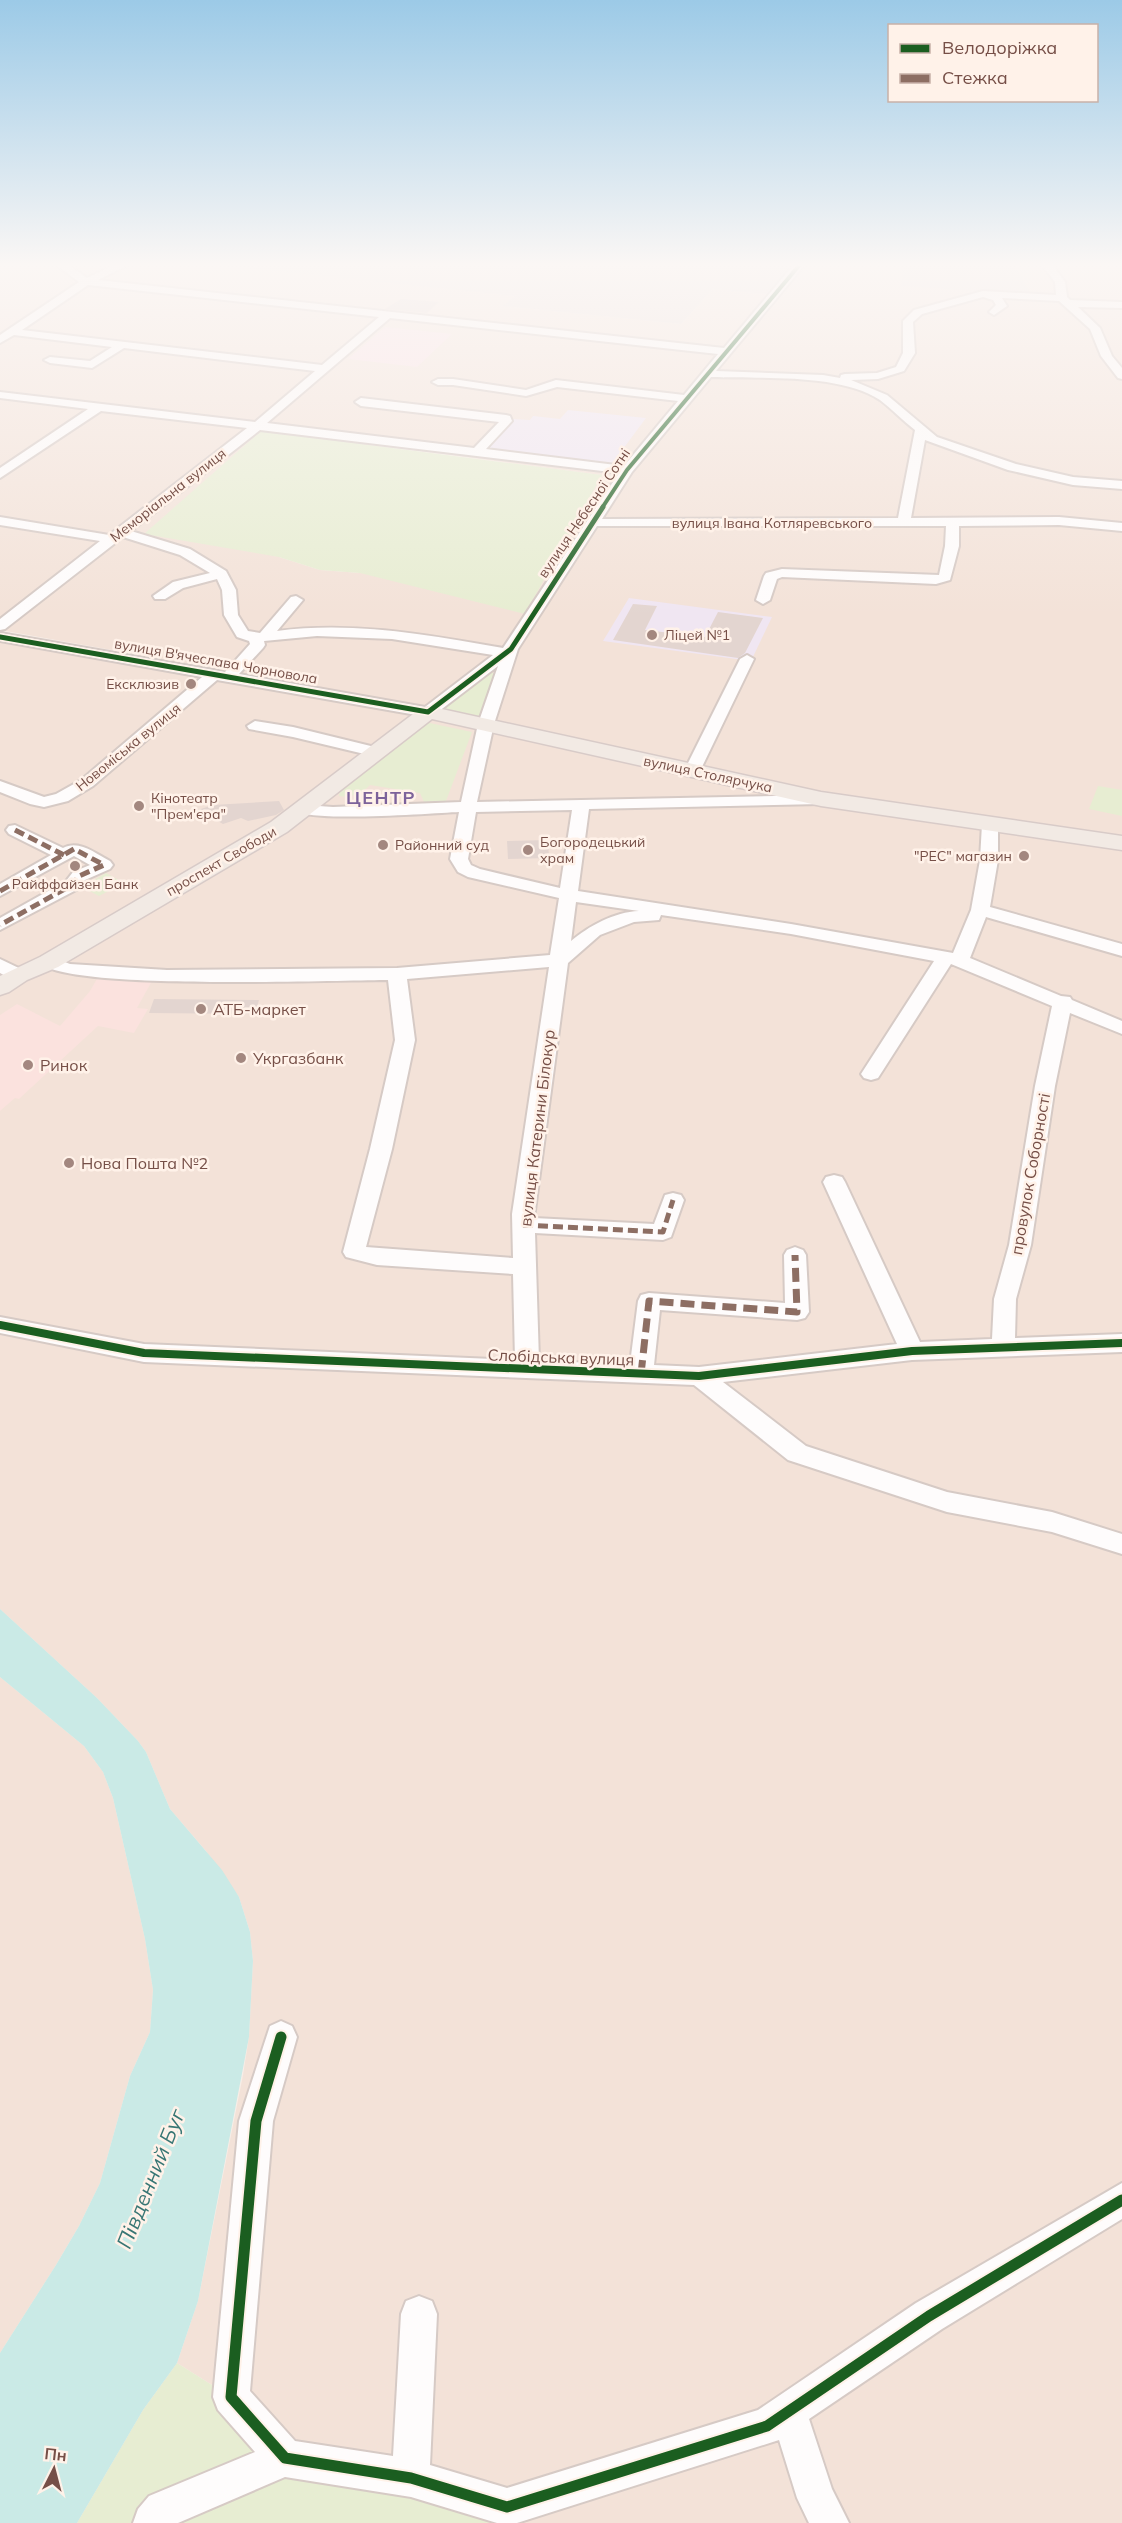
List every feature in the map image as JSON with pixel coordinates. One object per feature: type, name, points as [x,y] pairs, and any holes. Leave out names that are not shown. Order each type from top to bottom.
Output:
[{"type":"main road","name":"вулиця Столярчука","points":[[428,712],[692,771],[742,790],[821,799],[1122,843]]},
{"type":"main road","name":"проспект Свободи","points":[[6,976],[49,962],[279,827],[304,810],[428,712]]},
{"type":"street","name":"Меморіальна вулиця","points":[[0,626],[257,426],[312,380]]},
{"type":"street","name":"вулиця Небесної Сотні","points":[[428,712],[508,651],[627,470],[704,380]]},
{"type":"street","points":[[831,380],[857,385],[876,393],[933,440],[1012,467],[1073,481],[1122,485]]},
{"type":"street","points":[[438,382],[453,382],[526,393],[536,393],[545,386],[556,383],[687,399]]},
{"type":"street","points":[[0,395],[627,470]]},
{"type":"street","points":[[361,402],[506,419],[478,451]]},
{"type":"street","points":[[0,474],[99,407]]},
{"type":"street","points":[[904,523],[921,429]]},
{"type":"street","points":[[0,521],[116,535],[185,551],[201,558],[220,574],[229,590],[231,615],[242,634],[260,638],[324,631],[355,632],[508,651],[486,724],[459,859],[464,868],[474,873],[568,896],[791,929],[953,959],[1122,1028]]},
{"type":"street","name":"вулиця Івана Котляревського","points":[[592,522],[620,524],[1070,521],[1122,527]]},
{"type":"street","points":[[763,600],[771,576],[782,573],[936,580],[945,577],[952,546],[953,522]]},
{"type":"street","points":[[160,596],[178,585],[220,574]]},
{"type":"street","points":[[260,638],[296,600]]},
{"type":"street","name":"вулиця В'ячеслава Чорновола","points":[[0,637],[428,712]]},
{"type":"street","name":"Новоміська вулиця","points":[[0,786],[30,800],[48,804],[66,797],[87,783],[201,687],[221,675],[258,645],[260,638]]},
{"type":"street","points":[[692,771],[747,659]]},
{"type":"street","points":[[255,726],[293,732],[377,752]]},
{"type":"street","points":[[304,810],[333,812],[581,804],[742,790]]},
{"type":"street","name":"вулиця Катерини Білокур","points":[[527,1370],[523,1225],[581,804]]},
{"type":"street","points":[[871,1074],[953,959],[980,910],[989,860],[990,824]]},
{"type":"street","points":[[15,830],[64,855]]},
{"type":"street","points":[[0,891],[74,849],[104,865],[80,876],[72,885],[0,925]]},
{"type":"street","points":[[980,910],[1122,950]]},
{"type":"street","points":[[49,962],[68,969],[167,976],[398,974],[560,960],[594,931],[632,917],[680,914]]},
{"type":"street","points":[[398,974],[405,1040],[381,1149],[354,1252],[377,1257],[524,1267]]},
{"type":"street","name":"провулок Соборності","points":[[1003,1347],[1005,1299],[1020,1245],[1045,1086],[1063,1002]]},
{"type":"street","points":[[834,1182],[912,1351]]},
{"type":"street","points":[[523,1225],[663,1232],[673,1200]]},
{"type":"street","points":[[641,1374],[649,1301],[797,1312],[795,1255]]},
{"type":"street","name":"Слобідська вулиця","points":[[0,1325],[144,1353],[699,1376],[912,1351],[1122,1343]]},
{"type":"street","points":[[699,1376],[796,1453],[947,1502],[1052,1522],[1122,1544]]},
{"type":"street","points":[[281,2037],[256,2121],[231,2397],[285,2458]]},
{"type":"street","points":[[152,2523],[163,2510],[285,2458],[411,2478],[507,2507],[767,2426],[929,2316],[1122,2200]]},
{"type":"street","points":[[411,2478],[419,2314]]},
{"type":"street","points":[[788,2411],[816,2498],[830,2523]]},
{"type":"shaded area","points":[[0,380],[1122,380],[1122,2523],[506,2523],[285,2458],[231,2397],[177,2363],[198,2301],[243,2075],[249,2037],[253,1961],[250,1932],[239,1897],[206,1851],[170,1809],[146,1752],[97,1698],[0,1609],[0,642],[411,714],[425,706],[0,630]],"holes":[[[367,444],[602,475],[360,573],[320,570],[279,557]]]},
{"type":"shaded area","points":[[568,410],[646,418],[611,465],[486,450],[513,419],[530,420],[533,416],[560,419]]},
{"type":"shaded area","points":[[629,598],[772,617],[751,661],[603,641]]},
{"type":"shaded area","name":"Ринок","points":[[98,977],[152,981],[137,1008],[148,1009],[134,1033],[98,1026],[19,1099],[15,1098],[0,1111],[0,1015],[17,1004],[60,1026],[90,991]]},
{"type":"shaded area","points":[[0,1677],[84,1746],[103,1772],[113,1798],[145,1939],[153,1990],[150,2032],[130,2076],[100,2183],[79,2226],[0,2353]]},
{"type":"green space","points":[[261,431],[602,475],[525,614],[360,573],[320,570],[279,557],[144,534]]},
{"type":"green space","points":[[488,672],[498,674],[481,718],[442,709]]},
{"type":"green space","points":[[425,722],[472,732],[446,801],[424,802],[420,793],[370,785],[356,795],[339,796],[340,790]]},
{"type":"green space","points":[[1098,786],[1122,790],[1122,816],[1089,809]]},
{"type":"green space","points":[[106,873],[124,883],[99,896],[82,887]]},
{"type":"green space","points":[[177,2363],[231,2397],[285,2458],[506,2523],[77,2523],[143,2410]]},
{"type":"water","name":"Південний Буг","points":[[0,1609],[97,1698],[146,1752],[170,1809],[222,1870],[239,1897],[250,1932],[253,1961],[249,2037],[198,2301],[177,2363],[143,2410],[77,2523],[0,2523],[0,2353],[79,2226],[100,2183],[130,2076],[150,2032],[153,1990],[145,1939],[113,1798],[103,1772],[84,1746],[0,1677]]},
{"type":"building","name":"Ліцей №1","points":[[633,604],[657,606],[645,630],[705,637],[718,612],[763,618],[745,653],[738,658],[613,640]]},
{"type":"building","points":[[279,801],[284,810],[276,815],[248,821],[241,818],[223,824],[198,810],[213,805]]},
{"type":"building","name":"Богородецький храм","points":[[548,840],[549,858],[508,859],[507,841]]},
{"type":"building","name":"АТБ-маркет","points":[[154,999],[259,1000],[255,1014],[149,1013]]},
{"type":"marked path","points":[[15,830],[64,855]]},
{"type":"marked path","points":[[0,891],[74,849],[104,865],[79,876],[72,885],[0,925]]},
{"type":"marked path","points":[[523,1225],[663,1232],[673,1200]]},
{"type":"marked path","points":[[641,1374],[649,1301],[797,1312],[795,1255]]},
{"type":"cycle path","points":[[0,637],[428,712],[511,649],[627,470],[703,380]]},
{"type":"cycle path","points":[[0,1325],[144,1353],[699,1376],[912,1351],[1122,1343]]},
{"type":"cycle path","points":[[281,2037],[256,2121],[231,2397],[285,2458],[411,2478],[507,2507],[767,2426],[929,2316],[1122,2200]]},
{"type":"place","name":"Ліцей №1","points":[[652,635]]},
{"type":"place","name":"Ексклюзив","points":[[191,684]]},
{"type":"place","name":"Кінотеатр \"Прем'єра\"","points":[[139,806]]},
{"type":"place","name":"Районний суд","points":[[383,845]]},
{"type":"place","name":"Богородецький храм","points":[[528,850]]},
{"type":"place","name":"\"РЕС\" магазин","points":[[1024,856]]},
{"type":"place","name":"Райффайзен Банк","points":[[75,866]]},
{"type":"place","name":"АТБ-маркет","points":[[201,1009]]},
{"type":"place","name":"Укргазбанк","points":[[241,1058]]},
{"type":"place","name":"Ринок","points":[[28,1065]]},
{"type":"place","name":"Нова Пошта №2","points":[[69,1163]]},
{"type":"district","name":"ЦЕНТР","points":[[381,798]]}]
